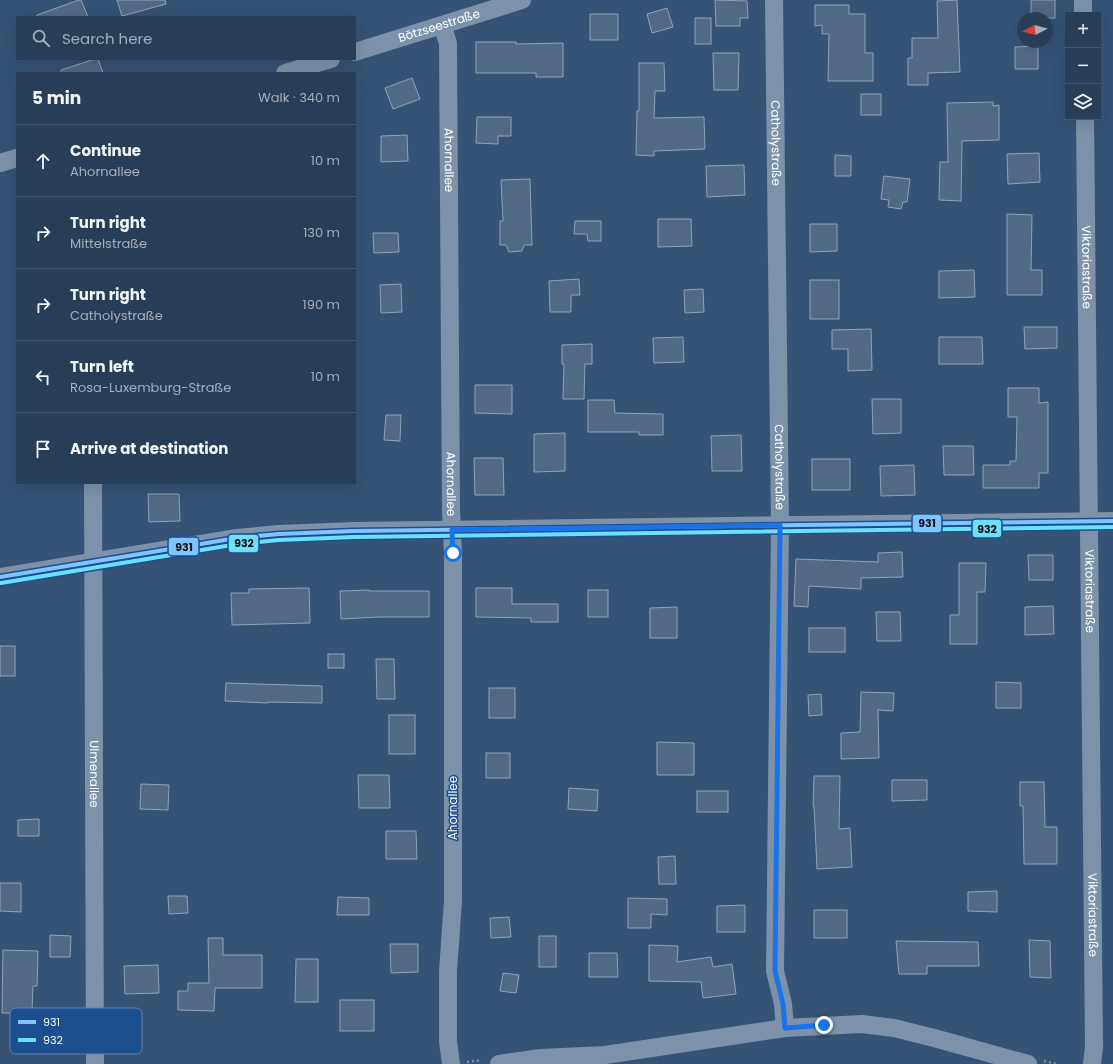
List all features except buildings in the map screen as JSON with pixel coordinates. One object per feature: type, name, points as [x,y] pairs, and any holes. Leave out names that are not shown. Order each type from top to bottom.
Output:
[{"type":"street","name":"Bötzseestraße","points":[[356,52],[522,0]]},
{"type":"street","name":"Catholystraße","points":[[774,0],[780,525],[775,971],[783,1004],[785,1028]]},
{"type":"street","points":[[1083,0],[1083,12]]},
{"type":"street","name":"Ahornallee","points":[[442,25],[448,43],[453,900],[448,971],[448,1041],[451,1064]]},
{"type":"street","points":[[288,72],[328,60]]},
{"type":"street","name":"Viktoriastraße","points":[[1085,120],[1094,1047],[1092,1064]]},
{"type":"street","points":[[0,163],[16,158]]},
{"type":"street","name":"Ulmenallee","points":[[93,484],[96,1008]]},
{"type":"street","points":[[0,576],[237,538],[279,534],[354,531],[1113,521]]},
{"type":"street","points":[[499,1064],[541,1058],[604,1055],[785,1028],[862,1024],[894,1028],[1028,1064]]},
{"type":"street","name":"Ulmenallee","points":[[96,1054],[96,1064]]},
{"type":"transit line","name":"931","points":[[0,577],[237,538],[279,534],[354,531],[1113,521]]},
{"type":"transit line","name":"932","points":[[1,583],[238,544],[279,540],[354,537],[1113,527]]},
{"type":"route","points":[[453,553],[452,530],[780,525],[775,971],[783,1004],[785,1028],[824,1025]]}]
